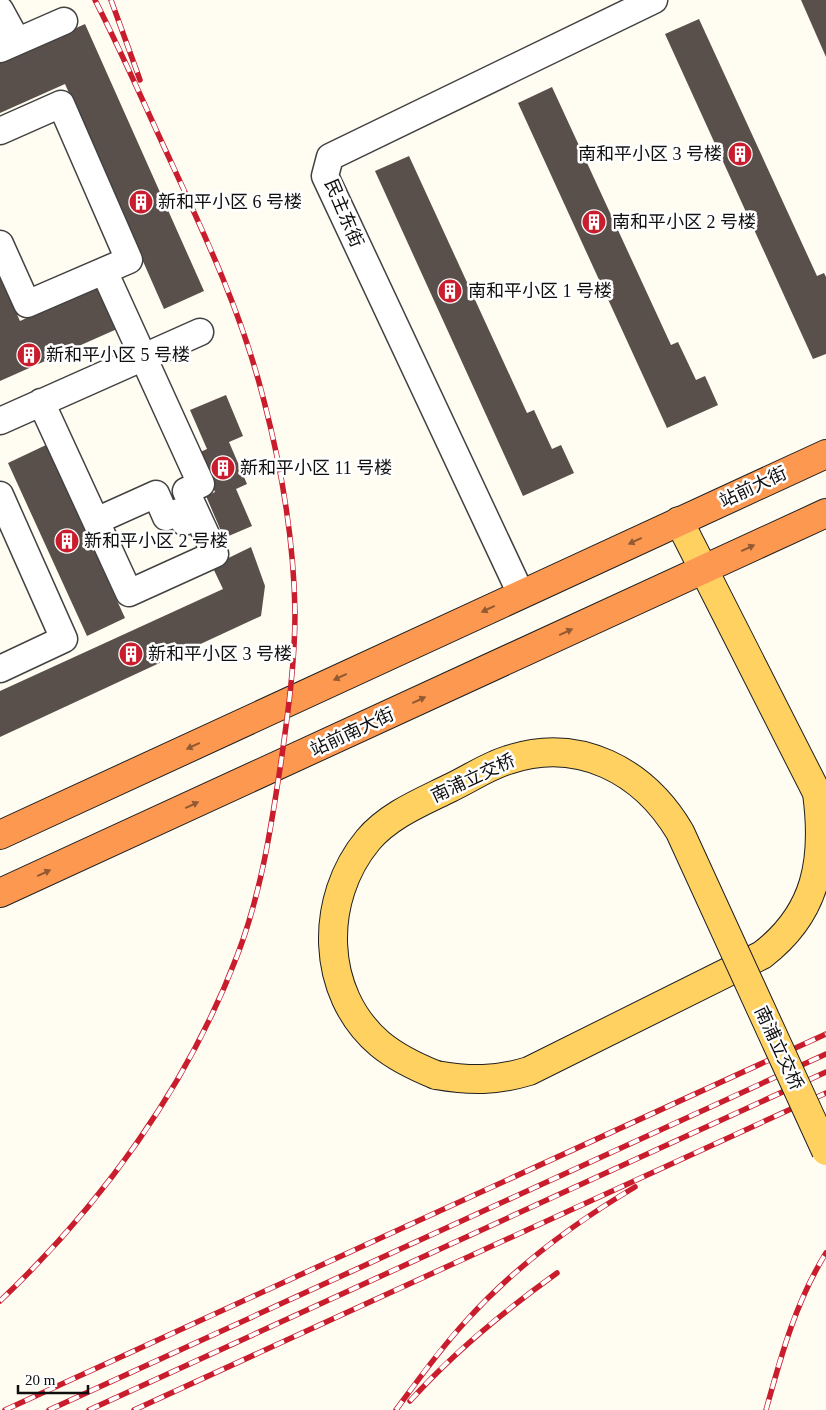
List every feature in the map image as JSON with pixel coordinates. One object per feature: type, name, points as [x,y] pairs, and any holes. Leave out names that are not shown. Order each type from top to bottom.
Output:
[{"type":"highway","name":"站前大街","points":[[679,521],[826,454]]},
{"type":"highway","points":[[703,569],[826,512]]},
{"type":"highway","points":[[0,835],[679,521]]},
{"type":"highway","name":"站前南大街","points":[[0,893],[703,569]]},
{"type":"main road","name":"南浦立交桥","points":[[679,521],[817,793],[824,833],[824,854],[820,874],[804,912],[792,928],[762,955],[530,1071],[507,1078],[469,1081],[436,1075],[408,1063],[380,1044],[356,1016],[342,988],[333,955],[332,924],[338,893],[351,865],[369,839],[392,819],[412,806],[507,760],[529,754],[574,754],[617,768],[654,795],[668,812],[684,841],[826,1151]]},
{"type":"street","name":"民主东街","points":[[520,594],[326,176],[330,157],[654,0]]},
{"type":"street","points":[[0,10],[8,45],[64,21]]},
{"type":"street","points":[[0,131],[61,104],[129,260],[27,304],[0,244]]},
{"type":"street","points":[[42,402],[129,593],[215,554],[186,491],[202,484],[104,271]]},
{"type":"street","points":[[0,421],[200,332]]},
{"type":"street","points":[[96,521],[156,494],[166,517],[179,512],[184,522],[198,516]]},
{"type":"street","points":[[0,495],[64,639],[0,669]]},
{"type":"building","points":[[801,0],[826,0],[826,57]]},
{"type":"building","name":"南和平小区 3 号楼","points":[[699,19],[817,276],[824,273],[826,277],[826,354],[813,359],[665,34]]},
{"type":"building","name":"新和平小区 6 号楼","points":[[85,24],[204,291],[164,309],[65,84],[0,113],[0,62]]},
{"type":"building","name":"南和平小区 2 号楼","points":[[552,87],[671,345],[678,342],[696,380],[705,376],[718,405],[667,428],[518,103]]},
{"type":"building","name":"南和平小区 1 号楼","points":[[409,156],[527,413],[534,410],[552,449],[561,445],[574,473],[523,496],[375,171]]},
{"type":"building","name":"新和平小区 5 号楼","points":[[0,277],[20,321],[98,286],[117,329],[0,381]]},
{"type":"building","name":"新和平小区 11 号楼","points":[[226,395],[243,436],[229,442],[247,484],[236,489],[252,526],[224,538],[206,496],[215,492],[198,453],[207,449],[190,410]]},
{"type":"building","name":"新和平小区 2 号楼","points":[[46,445],[125,618],[87,636],[8,463]]},
{"type":"building","name":"新和平小区 3 号楼","points":[[251,547],[265,586],[261,616],[0,737],[0,691],[223,589],[212,566]]},
{"type":"railway","points":[[0,1301],[73,1225],[138,1142],[193,1052],[217,1004],[237,956],[259,885],[284,744],[294,650],[294,586],[286,506],[270,427],[255,368],[233,304],[207,242],[131,74],[95,0]]},
{"type":"railway","points":[[111,0],[140,80]]},
{"type":"railway","points":[[5,1410],[826,1034]]},
{"type":"railway","points":[[49,1410],[826,1054]]},
{"type":"railway","points":[[89,1410],[826,1072]]},
{"type":"railway","points":[[134,1410],[826,1093]]},
{"type":"railway","points":[[396,1410],[447,1342],[504,1283],[567,1231],[635,1187]]},
{"type":"railway","points":[[766,1410],[790,1329],[806,1290],[826,1253]]},
{"type":"railway","points":[[410,1401],[480,1333],[557,1273]]},
{"type":"place","name":"南和平小区 3 号楼","points":[[740,154]]},
{"type":"place","name":"新和平小区 6 号楼","points":[[141,202]]},
{"type":"place","name":"南和平小区 2 号楼","points":[[594,222]]},
{"type":"place","name":"南和平小区 1 号楼","points":[[450,291]]},
{"type":"place","name":"新和平小区 5 号楼","points":[[29,355]]},
{"type":"place","name":"新和平小区 11 号楼","points":[[223,468]]},
{"type":"place","name":"新和平小区 2 号楼","points":[[67,541]]},
{"type":"place","name":"新和平小区 3 号楼","points":[[131,654]]}]
